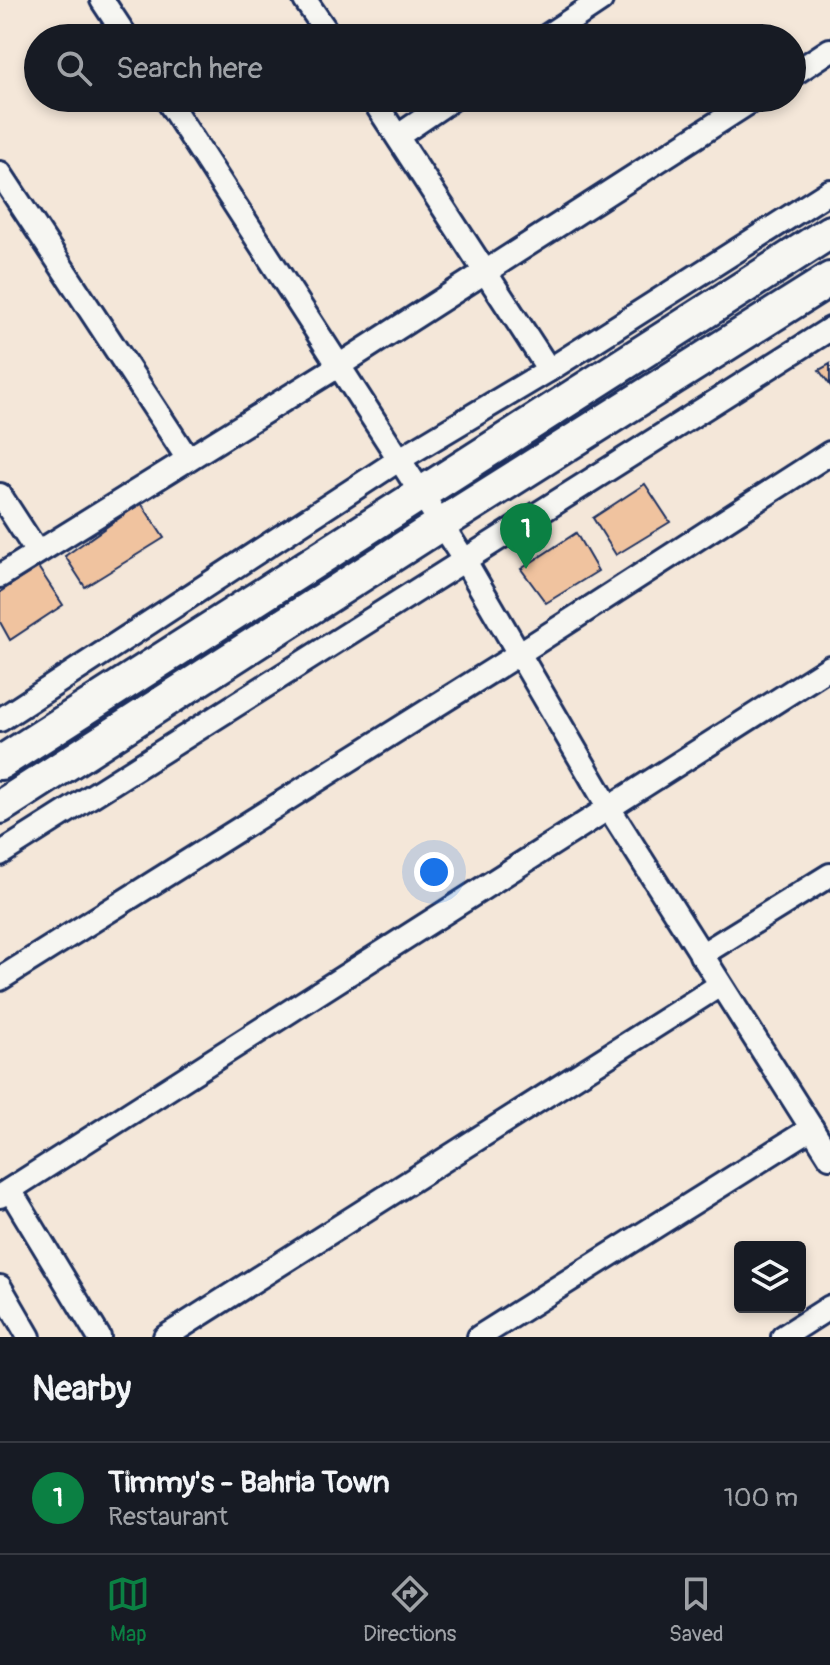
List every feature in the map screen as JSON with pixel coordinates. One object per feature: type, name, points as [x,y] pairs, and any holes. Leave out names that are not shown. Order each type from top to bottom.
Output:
[{"type":"street","points":[[102,0],[118,24]]},
{"type":"street","points":[[305,0],[321,24]]},
{"type":"street","points":[[565,24],[601,0]]},
{"type":"street","points":[[806,66],[830,50]]},
{"type":"street","points":[[175,112],[465,561],[609,808],[830,1157]]},
{"type":"street","points":[[382,112],[549,370]]},
{"type":"street","points":[[398,136],[433,112]]},
{"type":"street","points":[[0,576],[340,365],[734,112]]},
{"type":"street","points":[[0,173],[188,459]]},
{"type":"street","points":[[0,720],[400,459],[549,370],[830,191]]},
{"type":"street","points":[[0,763],[830,232]]},
{"type":"street","points":[[0,807],[830,279]]},
{"type":"street","points":[[0,854],[830,329]]},
{"type":"street","points":[[0,979],[520,653],[830,453]]},
{"type":"street","points":[[0,495],[37,552]]},
{"type":"street","points":[[99,1337],[5,1193],[830,667]]},
{"type":"street","points":[[701,955],[829,878]]},
{"type":"street","points":[[165,1337],[720,985]]},
{"type":"street","points":[[479,1337],[812,1128]]},
{"type":"street","points":[[0,1287],[29,1337]]},
{"type":"street","points":[[783,1337],[830,1307]]},
{"type":"building","points":[[830,364],[830,385],[819,370]]},
{"type":"building","points":[[645,484],[670,522],[616,555],[593,518]]},
{"type":"building","points":[[141,503],[164,538],[85,587],[65,556]]},
{"type":"building","points":[[576,533],[598,571],[546,603],[521,569]]},
{"type":"building","points":[[38,567],[63,605],[10,640],[0,622],[0,592]]},
{"type":"place","name":"Timmy's - Bahria Town","points":[[526,569]]}]
